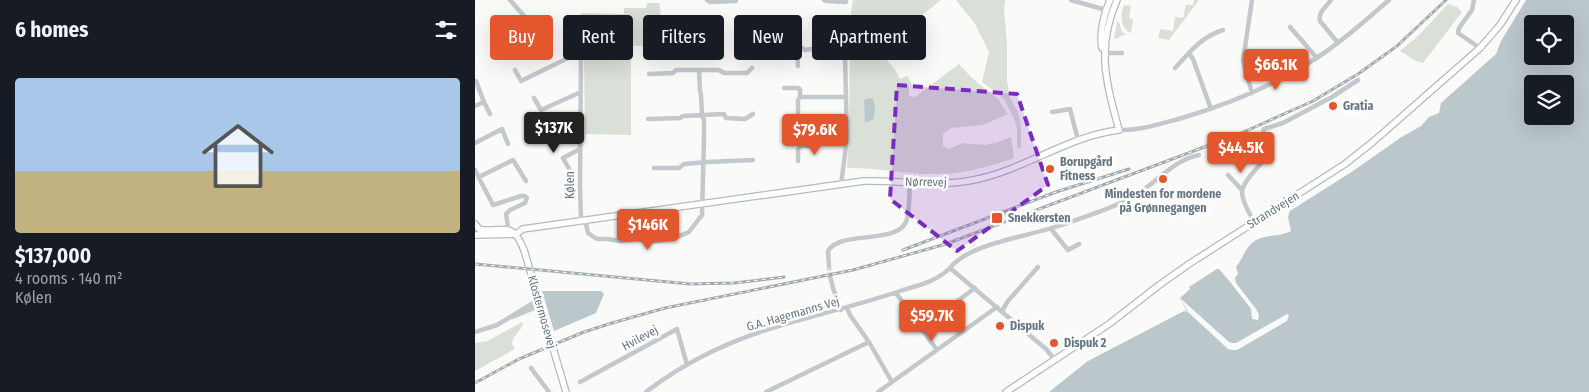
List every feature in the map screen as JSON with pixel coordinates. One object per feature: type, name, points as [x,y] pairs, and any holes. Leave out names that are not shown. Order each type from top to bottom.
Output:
[{"type":"main road","points":[[1110,0],[1110,11]]},
{"type":"main road","points":[[1117,0],[1110,11],[1102,37],[1102,46],[1106,76],[1119,130]]},
{"type":"main road","name":"Strandvejen","points":[[1006,392],[1109,324],[1176,273],[1345,164],[1481,48],[1500,25],[1516,0]]},
{"type":"main road","name":"Nørrevej","points":[[512,233],[523,229],[583,220],[841,184],[881,180],[945,184],[979,179],[1010,169],[1078,140],[1119,130]]},
{"type":"main road","points":[[475,224],[479,229],[483,230],[512,233]]},
{"type":"main road","points":[[475,235],[512,233]]},
{"type":"main road","name":"Klostermosevej","points":[[512,233],[520,240],[524,250],[566,392]]},
{"type":"street","points":[[511,0],[524,15]]},
{"type":"street","points":[[707,0],[710,2],[736,0]]},
{"type":"street","points":[[824,0],[827,2],[845,2],[846,0]]},
{"type":"street","points":[[1071,0],[1110,11]]},
{"type":"street","points":[[1252,0],[1243,60],[1252,93]]},
{"type":"street","points":[[1331,0],[1319,14],[1319,17],[1320,21],[1338,43]]},
{"type":"street","name":"Nørrevej","points":[[1119,130],[1151,126],[1211,109],[1252,93],[1317,58],[1389,0]]},
{"type":"street","points":[[1474,0],[1471,10],[1459,28],[1458,33],[1481,48]]},
{"type":"street","points":[[1290,28],[1317,58]]},
{"type":"street","points":[[1175,68],[1205,37],[1223,30]]},
{"type":"street","points":[[802,48],[805,50],[811,49],[820,55],[845,56],[847,138],[841,184]]},
{"type":"street","points":[[1104,53],[1122,53]]},
{"type":"street","points":[[1189,53],[1193,59],[1211,109]]},
{"type":"street","name":"Kølen","points":[[515,70],[521,81],[577,55],[581,58],[580,149],[583,220]]},
{"type":"street","points":[[798,60],[798,66]]},
{"type":"street","points":[[649,74],[673,73],[676,70],[719,70],[724,73],[747,73],[752,68]]},
{"type":"street","points":[[583,220],[588,233],[597,239],[608,238],[620,241],[639,239],[649,242],[664,240],[689,232],[702,215],[703,204],[704,120],[699,70]]},
{"type":"street","points":[[1242,190],[1272,151],[1263,132],[1264,129],[1283,123],[1332,97],[1358,80]]},
{"type":"street","points":[[475,81],[490,114]]},
{"type":"street","points":[[784,88],[800,89],[800,96],[797,100],[798,117]]},
{"type":"street","points":[[533,98],[541,110],[581,92]]},
{"type":"street","points":[[800,96],[845,97]]},
{"type":"street","points":[[475,106],[484,102]]},
{"type":"street","points":[[1052,112],[1070,109],[1078,140]]},
{"type":"street","points":[[648,119],[724,114],[726,118],[745,119],[753,114]]},
{"type":"street","points":[[549,128],[555,140],[581,128]]},
{"type":"street","points":[[475,142],[502,129],[509,144]]},
{"type":"street","points":[[801,146],[816,146],[833,137],[847,138]]},
{"type":"street","points":[[785,140],[798,141],[801,146]]},
{"type":"street","points":[[798,161],[798,149],[801,146]]},
{"type":"street","name":"Kølen","points":[[572,174],[563,158],[580,149]]},
{"type":"street","name":"G.A. Hagemanns Vej","points":[[647,392],[687,365],[748,336],[896,293],[942,276],[960,257],[1013,238],[1051,229],[1130,199],[1185,160],[1199,155]]},
{"type":"street","points":[[479,177],[513,160],[526,181]]},
{"type":"street","points":[[654,168],[679,168],[684,164],[753,160]]},
{"type":"street","points":[[475,170],[493,205],[521,196],[527,198],[525,203],[506,214],[512,233]]},
{"type":"street","points":[[1228,175],[1242,190],[1242,195],[1254,222]]},
{"type":"street","points":[[829,266],[828,251],[835,244],[900,230],[907,220],[910,182]]},
{"type":"street","points":[[1051,229],[1068,250],[1079,244]]},
{"type":"street","points":[[1002,311],[1008,301],[1038,267]]},
{"type":"street","points":[[950,268],[1002,311],[1055,360]]},
{"type":"street","points":[[830,276],[841,310]]},
{"type":"street","points":[[921,328],[975,288]]},
{"type":"street","points":[[896,293],[937,350]]},
{"type":"street","points":[[475,332],[497,325],[539,303]]},
{"type":"street","points":[[878,392],[997,307]]},
{"type":"street","points":[[847,308],[849,315],[869,342],[893,382]]},
{"type":"street","name":"Hvilevej","points":[[580,382],[677,329],[687,365]]},
{"type":"street","points":[[766,392],[869,342]]},
{"type":"street","points":[[531,368],[549,392]]},
{"type":"highlighted area","points":[[897,85],[1017,94],[1048,185],[957,251],[890,199]]},
{"type":"shaded area","points":[[853,0],[941,0],[922,15],[850,15]]},
{"type":"shaded area","points":[[956,0],[1005,0],[1007,81],[1010,98],[1018,112],[1021,125],[1021,149],[1017,147],[1015,121],[1004,99],[982,82],[989,52],[975,24]]},
{"type":"shaded area","points":[[1194,0],[1199,0],[1169,40],[1158,38],[1160,29],[1173,31],[1175,17],[1183,18],[1186,5],[1193,5]]},
{"type":"shaded area","points":[[1526,0],[1589,0],[1589,392],[1049,392],[1088,361],[1184,311],[1187,312],[1180,298],[1190,289],[1189,287],[1217,269],[1231,283],[1238,274],[1236,267],[1247,248],[1253,242],[1264,237],[1291,231],[1288,217],[1290,211],[1421,126],[1429,117],[1439,113],[1441,103],[1496,54],[1501,41]]},
{"type":"shaded area","points":[[647,3],[659,3],[661,15],[643,15],[643,46],[633,46],[633,15],[581,15],[581,13],[624,14],[624,8],[646,8]]},
{"type":"shaded area","points":[[1448,4],[1457,7],[1462,12],[1423,63],[1400,51],[1419,35]]},
{"type":"shaded area","points":[[1124,5],[1131,6],[1129,18],[1133,20],[1131,33],[1127,31],[1122,21]]},
{"type":"shaded area","points":[[1117,22],[1119,22],[1122,32],[1126,34],[1114,39]]},
{"type":"shaded area","points":[[584,60],[631,60],[631,135],[585,134]]},
{"type":"shaded area","points":[[850,60],[887,60],[900,79],[907,76],[913,86],[909,86],[909,96],[915,97],[959,64],[972,78],[998,99],[1008,114],[983,125],[951,128],[943,134],[943,146],[949,149],[963,143],[984,145],[1011,137],[1014,158],[977,169],[949,174],[847,168]]},
{"type":"shaded area","points":[[873,99],[875,106],[874,119],[865,122],[864,100]]},
{"type":"shaded area","points":[[542,291],[601,291],[604,294],[596,313],[554,331]]},
{"type":"shaded area","points":[[522,322],[523,325],[513,339],[512,344],[515,349],[475,371],[475,343],[488,341]]},
{"type":"pier","points":[[1235,278],[1236,283],[1256,309],[1259,315],[1258,320],[1252,319],[1251,309],[1231,283]]},
{"type":"pier","points":[[1180,298],[1232,343],[1236,343],[1287,314],[1289,315],[1287,321],[1237,350],[1232,350],[1228,349],[1188,312]]},
{"type":"tunnel","points":[[829,266],[830,276]]},
{"type":"railway","points":[[475,383],[519,359],[584,332],[665,308],[853,270],[946,244],[1239,134],[1313,101],[1358,74],[1397,46],[1446,0]]},
{"type":"railway","points":[[903,250],[1056,192],[1129,169]]},
{"type":"railway","points":[[475,264],[690,284],[734,283],[784,277]]},
{"type":"place","name":"Gratia","points":[[1333,106]]},
{"type":"place","name":"Borupgård Fitness","points":[[1050,169]]},
{"type":"place","name":"Mindesten for mordene på Grønnegangen","points":[[1163,179]]},
{"type":"place","name":"Snekkersten","points":[[997,218]]},
{"type":"place","name":"Dispuk","points":[[1000,326]]},
{"type":"place","name":"Dispuk 2","points":[[1054,343]]}]
